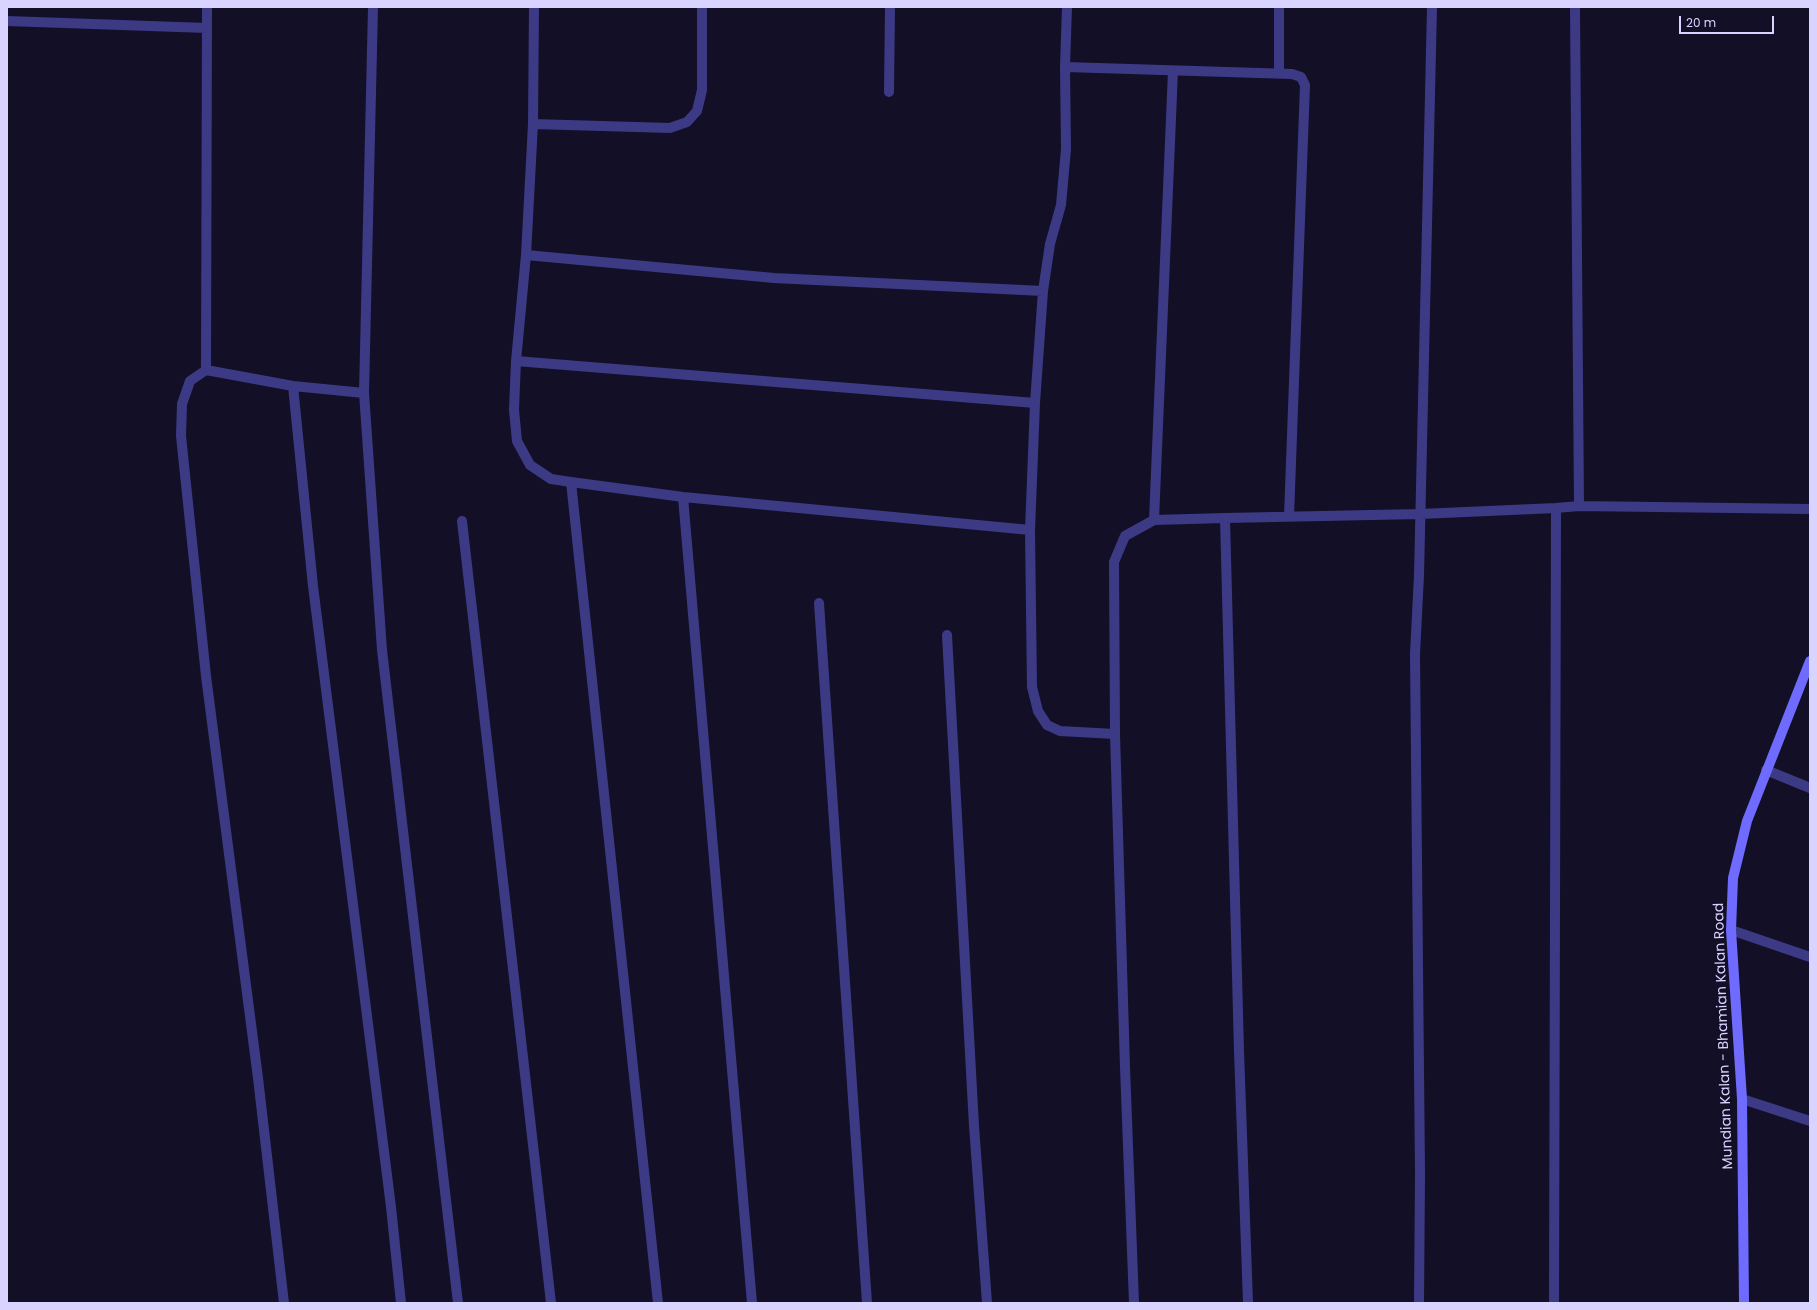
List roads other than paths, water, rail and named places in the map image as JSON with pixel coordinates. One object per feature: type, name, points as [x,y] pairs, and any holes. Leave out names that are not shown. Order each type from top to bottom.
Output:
[{"type":"street","points":[[206,370],[207,7]]},
{"type":"street","points":[[373,7],[364,393],[382,650],[458,1303]]},
{"type":"street","points":[[534,7],[533,124],[526,255],[516,361],[514,410],[517,441],[530,465],[551,479],[682,497],[1030,530]]},
{"type":"street","points":[[533,124],[670,128],[687,122],[697,110],[702,90],[702,7]]},
{"type":"street","points":[[889,92],[890,7]]},
{"type":"street","points":[[1066,7],[1066,150],[1061,205],[1050,244],[1043,291],[1036,403],[1030,530],[1032,687],[1038,711],[1047,725],[1060,731],[1115,734]]},
{"type":"street","points":[[1279,74],[1280,7]]},
{"type":"street","points":[[1418,1303],[1420,1174],[1415,654],[1419,575],[1432,7]]},
{"type":"street","points":[[1575,7],[1579,506]]},
{"type":"street","points":[[7,21],[207,28]]},
{"type":"street","points":[[1065,67],[1279,74],[1301,77],[1305,85],[1290,516]]},
{"type":"street","points":[[1154,520],[1173,71]]},
{"type":"street","points":[[526,255],[774,278],[1043,291]]},
{"type":"street","points":[[516,361],[1036,403]]},
{"type":"street","points":[[284,1303],[258,1078],[206,676],[185,482],[181,436],[182,404],[190,381],[206,370],[293,386],[364,393]]},
{"type":"street","points":[[293,386],[315,602],[391,1207],[401,1303]]},
{"type":"street","points":[[571,482],[658,1303]]},
{"type":"street","points":[[682,497],[752,1303]]},
{"type":"street","points":[[1134,1303],[1115,734],[1114,562],[1125,536],[1154,520],[1420,514],[1579,506],[1810,509]]},
{"type":"street","points":[[1554,1303],[1556,508]]},
{"type":"street","points":[[1225,518],[1239,1051],[1248,1303]]},
{"type":"street","points":[[462,522],[551,1303]]},
{"type":"street","points":[[819,603],[867,1303]]},
{"type":"street","points":[[947,635],[974,1126],[987,1303]]},
{"type":"street","name":"Mundian Kalan - Bhamian Kalan Road","points":[[1744,1303],[1742,1099],[1731,930],[1733,878],[1747,821],[1810,661]]},
{"type":"street","points":[[1766,770],[1810,788]]},
{"type":"street","points":[[1731,930],[1810,957]]},
{"type":"street","points":[[1742,1099],[1810,1121]]}]
